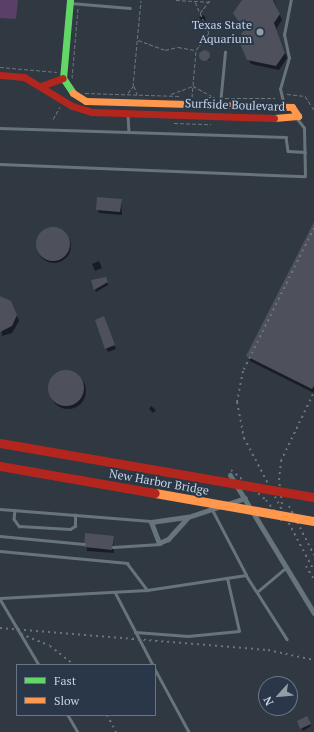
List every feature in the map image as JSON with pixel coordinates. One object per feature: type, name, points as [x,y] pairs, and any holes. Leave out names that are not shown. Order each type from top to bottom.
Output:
[{"type":"main road","points":[[41,86],[61,75],[73,3]]},
{"type":"main road","name":"Surfside Boulevard","points":[[0,75],[24,77],[82,110],[128,113],[295,118],[298,114],[296,108],[284,106],[220,101],[86,101],[71,92],[61,75]]},
{"type":"main road","name":"New Harbor Bridge","points":[[0,443],[314,497]]},
{"type":"main road","name":"New Harbor Bridge","points":[[0,466],[314,521]]},
{"type":"street","points":[[230,475],[314,613]]},
{"type":"street","points":[[188,517],[160,544],[151,522],[188,517],[245,498]]},
{"type":"lane","points":[[284,106],[280,89],[289,58],[284,34],[291,0]]},
{"type":"lane","points":[[73,3],[130,8]]},
{"type":"lane","points":[[220,101],[225,52]]},
{"type":"lane","points":[[128,113],[129,131]]},
{"type":"lane","points":[[0,164],[305,176],[304,128],[295,118]]},
{"type":"lane","points":[[0,128],[286,137],[288,151],[305,152]]},
{"type":"lane","points":[[0,509],[151,522]]},
{"type":"lane","points":[[15,510],[14,519],[19,526],[70,529],[75,526],[75,515]]},
{"type":"lane","points":[[212,510],[246,575],[287,640]]},
{"type":"lane","points":[[0,536],[84,544]]},
{"type":"lane","points":[[113,547],[160,544]]},
{"type":"lane","points":[[0,551],[127,563],[147,590]]},
{"type":"lane","points":[[257,592],[286,568]]},
{"type":"lane","points":[[38,664],[0,599],[147,590],[246,575]]},
{"type":"lane","points":[[135,632],[188,636],[239,631],[227,578]]},
{"type":"lane","points":[[116,592],[152,664]]},
{"type":"lane","points":[[156,670],[189,732]]},
{"type":"lane","points":[[69,716],[78,732]]},
{"type":"path","points":[[128,94],[133,86],[141,0]]},
{"type":"path","points":[[176,0],[195,2],[209,1]]},
{"type":"path","points":[[200,14],[209,1]]},
{"type":"path","points":[[192,94],[196,50],[209,33],[195,2]]},
{"type":"path","points":[[73,3],[73,84]]},
{"type":"path","points":[[137,40],[165,50],[178,47],[196,50]]},
{"type":"path","points":[[0,67],[61,75]]},
{"type":"path","points":[[133,86],[137,94]]},
{"type":"path","points":[[169,95],[193,86],[220,101],[275,98]]},
{"type":"path","points":[[80,91],[169,95],[199,98],[212,96]]},
{"type":"path","points":[[287,94],[305,96],[314,110]]},
{"type":"path","points":[[53,120],[62,105]]},
{"type":"path","points":[[192,120],[192,133]]},
{"type":"path","points":[[174,123],[211,124]]},
{"type":"shaded area","points":[[0,0],[18,0],[16,19],[0,18]]},
{"type":"building","name":"Texas State Aquarium","points":[[242,0],[273,0],[280,14],[274,23],[285,53],[276,66],[247,60],[238,39],[244,30],[233,13]]},
{"type":"building","points":[[202,50],[206,50],[208,51],[208,59],[202,60],[199,57],[199,53]]},
{"type":"building","points":[[97,197],[122,199],[120,212],[96,210]]},
{"type":"building","points":[[314,222],[314,386],[312,389],[246,356]]},
{"type":"building","points":[[50,227],[56,227],[60,228],[67,234],[70,244],[69,251],[63,258],[56,261],[50,261],[46,260],[39,254],[36,247],[36,241],[37,237],[43,230]]},
{"type":"building","points":[[106,277],[108,282],[94,290],[91,280]]},
{"type":"building","points":[[0,296],[11,301],[17,315],[12,326],[0,332]]},
{"type":"building","points":[[104,316],[115,345],[105,349],[95,320]]},
{"type":"building","points":[[66,370],[79,375],[84,388],[79,401],[66,406],[53,401],[48,388],[53,375]]},
{"type":"building","points":[[85,533],[114,536],[112,550],[84,547]]},
{"type":"building","points":[[307,716],[311,724],[300,729],[297,721]]},
{"type":"railway","points":[[314,228],[243,371],[237,402],[244,438],[314,571]]},
{"type":"railway","points":[[282,504],[279,480],[281,461],[314,392]]},
{"type":"railway","points":[[231,470],[266,500],[282,521]]},
{"type":"railway","points":[[289,506],[314,555]]},
{"type":"railway","points":[[306,566],[314,580]]},
{"type":"railway","points":[[0,628],[268,650],[314,660]]},
{"type":"railway","points":[[21,634],[50,646],[73,664]]},
{"type":"railway","points":[[108,716],[116,732]]},
{"type":"traffic: fast","points":[[70,0],[63,78],[73,93]]},
{"type":"traffic: slow","points":[[73,93],[86,101],[292,107],[298,116],[274,118]]},
{"type":"traffic: slow","points":[[155,493],[314,521]]},
{"type":"traffic: jam","points":[[0,75],[24,77],[72,106],[92,112],[274,118]]},
{"type":"traffic: jam","points":[[41,86],[63,78]]},
{"type":"traffic: jam","points":[[0,443],[314,497]]},
{"type":"traffic: jam","points":[[0,466],[155,493]]},
{"type":"place","name":"Texas State Aquarium","points":[[260,32]]}]
